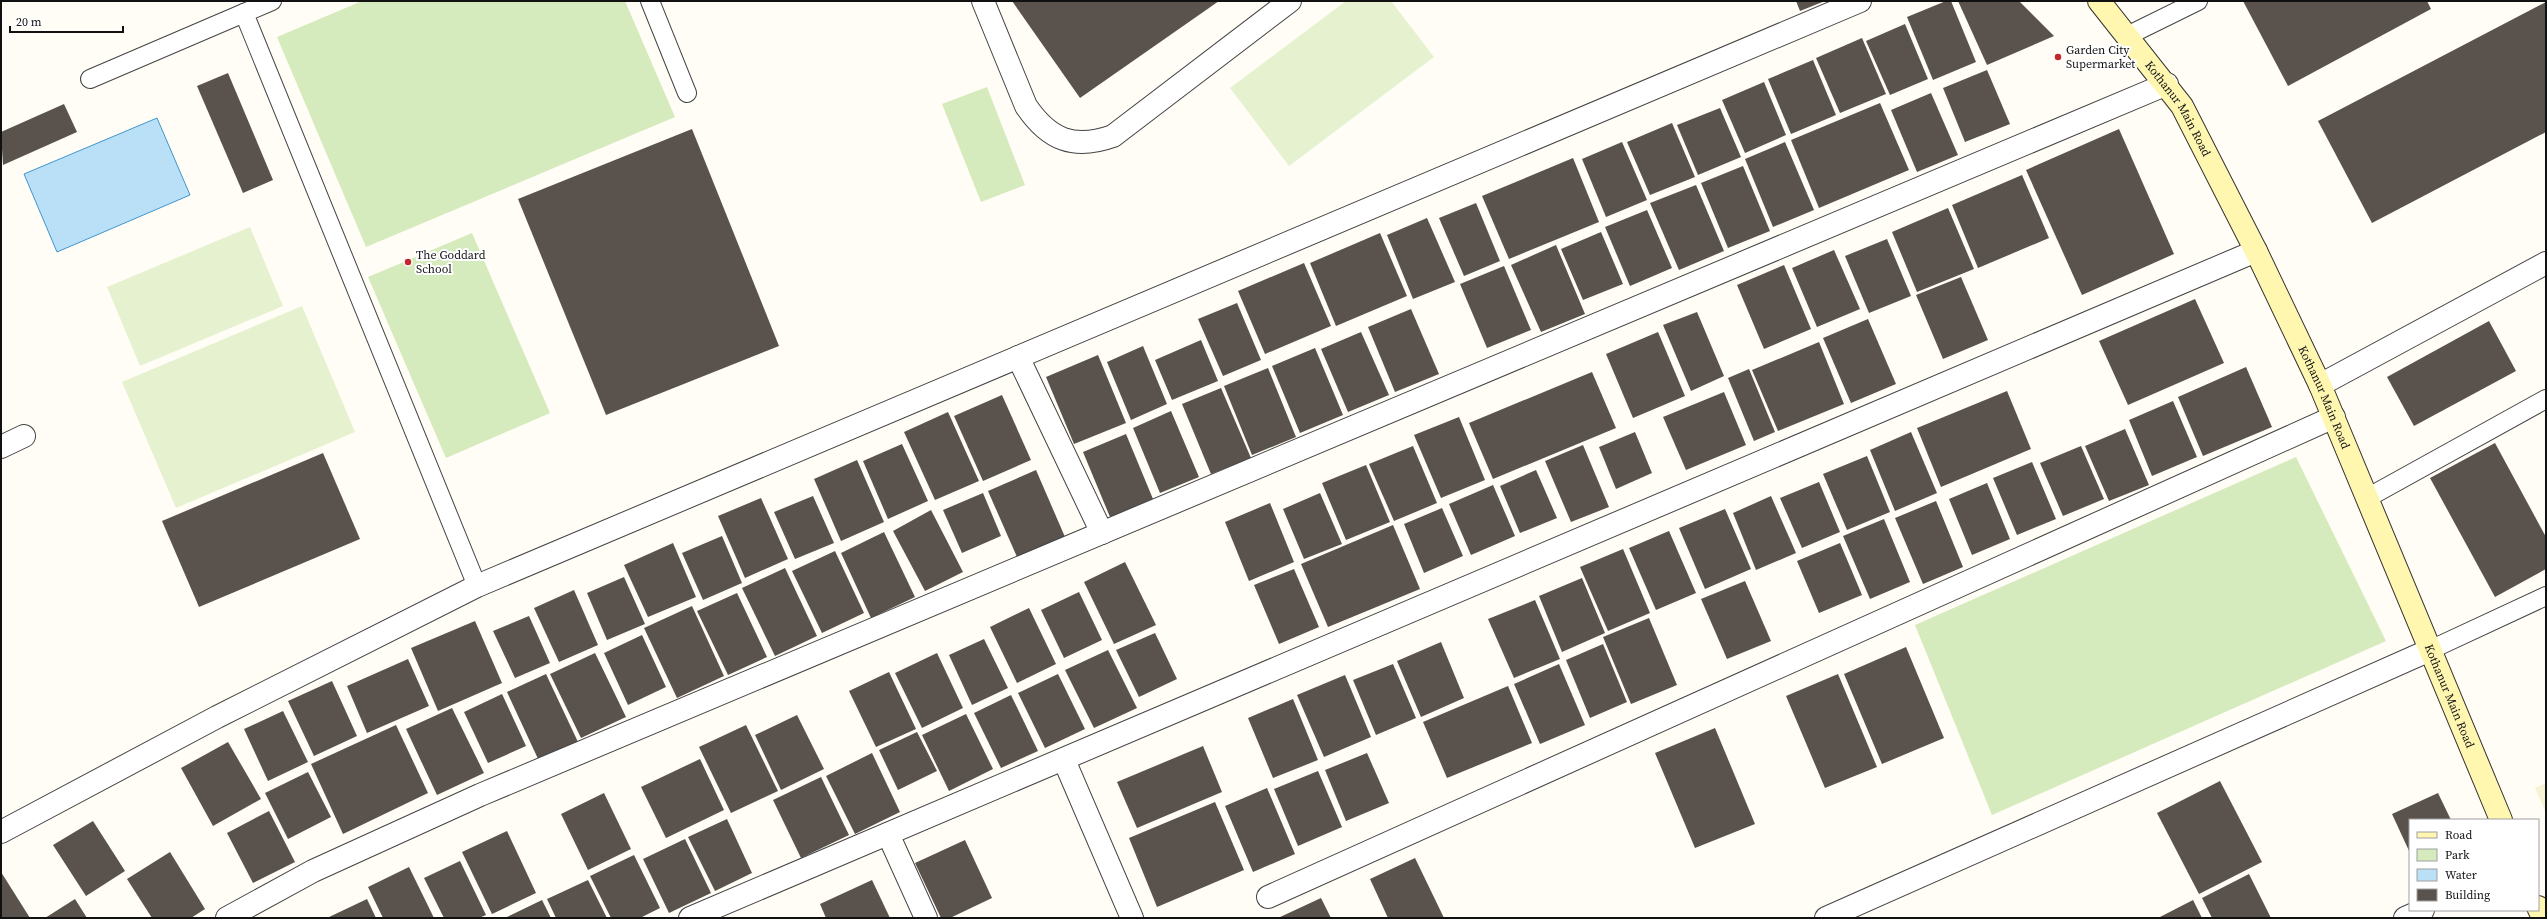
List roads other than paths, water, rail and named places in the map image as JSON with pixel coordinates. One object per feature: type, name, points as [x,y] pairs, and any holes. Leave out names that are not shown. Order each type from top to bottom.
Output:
[{"type":"main road","name":"Kothanur Main Road","points":[[2099,1],[2167,84],[2182,106],[2256,251],[2334,417],[2501,819]]},
{"type":"street","points":[[983,1],[1026,106],[1036,121],[1049,132],[1064,140],[1080,143],[1097,142],[1113,136],[1290,1]]},
{"type":"street","points":[[1,832],[217,717],[477,586],[1860,1]]},
{"type":"street","points":[[227,918],[313,871],[480,795],[2167,84]]},
{"type":"street","points":[[690,918],[2256,251]]},
{"type":"street","points":[[2320,385],[2546,263]]},
{"type":"street","points":[[1018,357],[1102,533]]},
{"type":"street","points":[[1268,897],[2334,417]]},
{"type":"street","points":[[1,447],[24,436]]},
{"type":"street","points":[[1826,918],[2430,650]]},
{"type":"street","points":[[1064,760],[1132,918]]},
{"type":"street","points":[[888,834],[926,918]]},
{"type":"street","points":[[2405,918],[2421,911]]},
{"type":"lane","points":[[90,80],[272,1]]},
{"type":"lane","points":[[650,1],[687,93]]},
{"type":"lane","points":[[2129,36],[2198,1]]},
{"type":"lane","points":[[244,13],[477,586]]},
{"type":"lane","points":[[2367,498],[2546,399]]},
{"type":"lane","points":[[2430,650],[2546,596]]},
{"type":"water","points":[[157,118],[190,195],[57,252],[24,174]]},
{"type":"place","name":"Garden City Supermarket","points":[[2058,57]]},
{"type":"place","name":"The Goddard School","points":[[408,262]]}]
